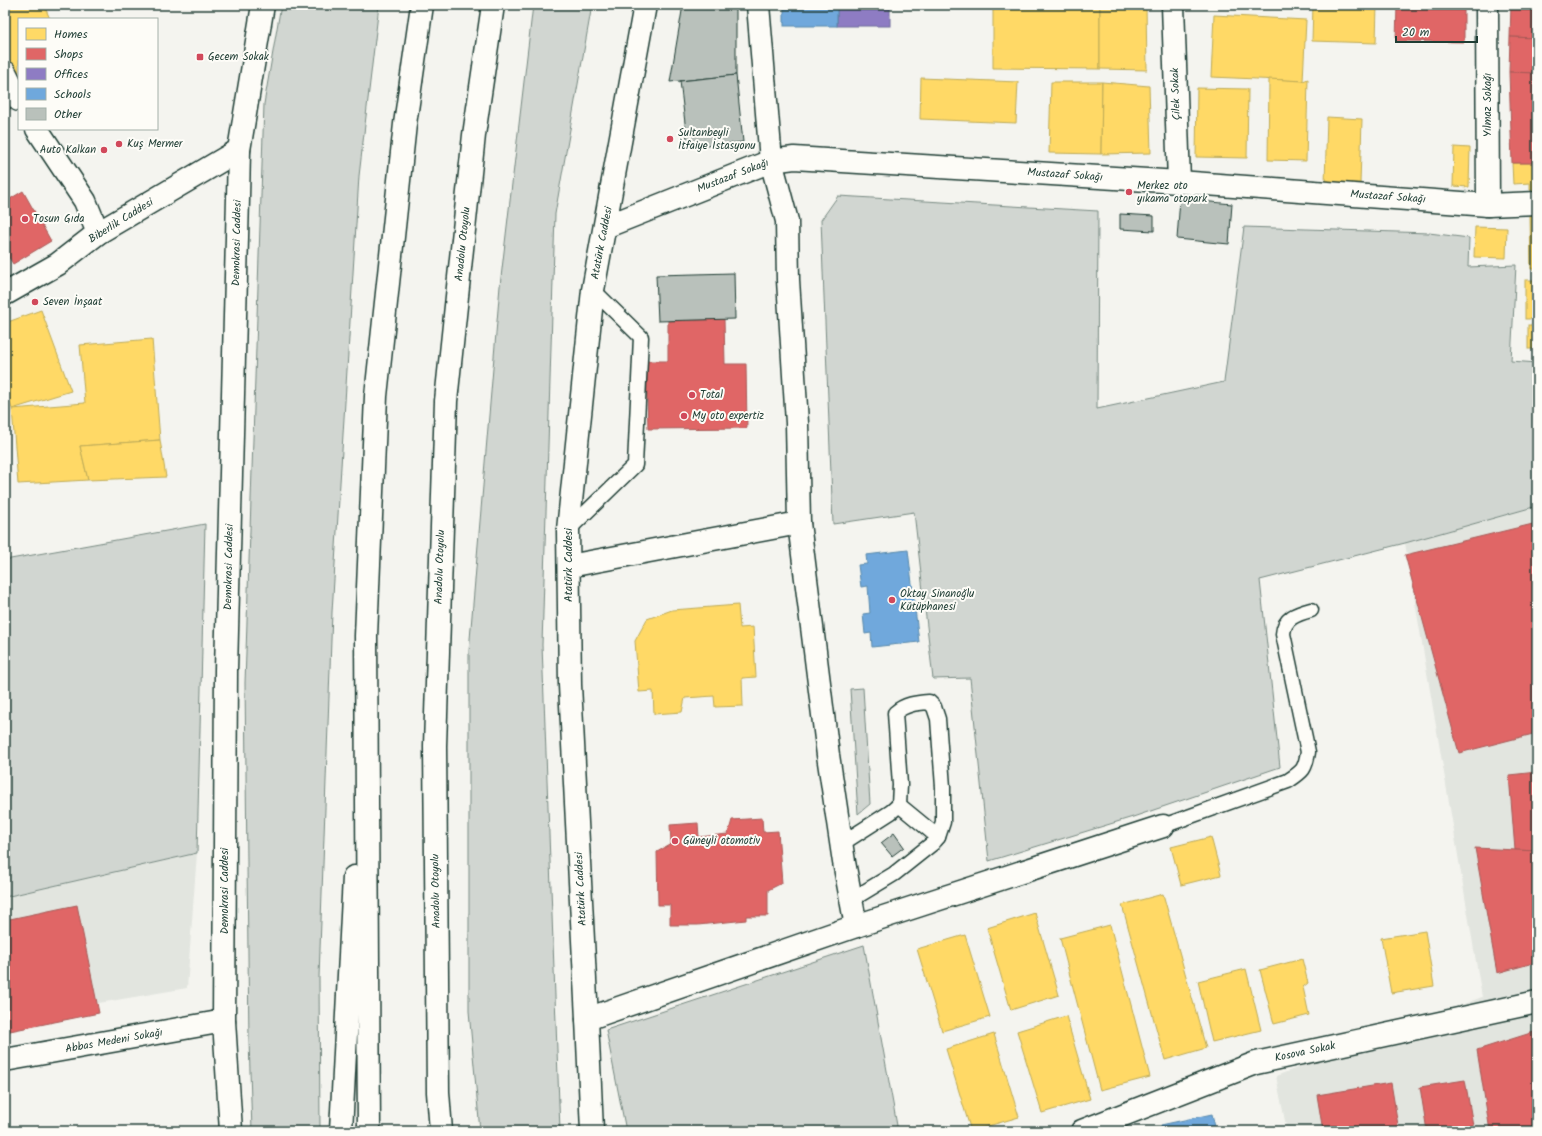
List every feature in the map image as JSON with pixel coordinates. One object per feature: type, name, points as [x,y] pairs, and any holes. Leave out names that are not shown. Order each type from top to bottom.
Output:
[{"type":"main road","name":"Demokrasi Caddesi","points":[[231,1131],[224,1021],[226,670],[239,150],[263,5]]},
{"type":"main road","points":[[341,1131],[366,636],[376,396],[405,124],[422,5]]},
{"type":"main road","name":"Anadolu Otoyolu","points":[[441,1131],[438,1092],[435,746],[446,402],[474,135],[493,5]]},
{"type":"main road","name":"Atatürk Caddesi","points":[[592,1131],[570,685],[568,530],[593,290],[645,5]]},
{"type":"main road","points":[[758,5],[771,161],[787,221],[788,280],[797,423],[799,523],[815,656],[841,844],[856,926]]},
{"type":"main road","name":"Çilek Sokak","points":[[1173,5],[1179,182]]},
{"type":"main road","name":"Yılmaz Sokağı","points":[[1488,5],[1488,205]]},
{"type":"main road","points":[[5,72],[18,98]]},
{"type":"main road","points":[[38,130],[85,200],[98,234]]},
{"type":"main road","name":"Biberlik Caddesi","points":[[5,294],[58,264],[98,234],[239,150]]},
{"type":"main road","name":"Mustazaf Sokağı","points":[[605,227],[771,161],[802,158],[1179,182],[1488,205],[1537,202]]},
{"type":"main road","points":[[569,566],[799,523]]},
{"type":"main road","points":[[366,636],[369,1131]]},
{"type":"main road","points":[[587,1019],[856,926],[1163,826]]},
{"type":"main road","name":"Kosova Sokak","points":[[1082,1131],[1256,1063],[1537,1002]]},
{"type":"main road","name":"Abbas Medeni Sokağı","points":[[5,1060],[224,1021]]},
{"type":"main road","points":[[438,1092],[444,1131]]},
{"type":"lane","points":[[568,530],[635,465],[641,337],[593,290]]},
{"type":"lane","points":[[1163,826],[1288,781],[1301,772],[1305,766],[1308,752],[1283,629],[1287,622],[1297,614],[1311,610]]},
{"type":"lane","points":[[841,844],[891,812],[899,805],[900,785],[895,714],[901,708],[912,704],[929,702],[934,707],[938,719],[943,787],[942,822],[938,837],[933,843],[894,874],[851,900]]},
{"type":"lane","points":[[899,805],[938,837]]},
{"type":"shaded area","points":[[281,5],[379,5],[359,176],[332,612],[319,977],[320,1131],[252,1131],[249,1041],[245,683],[264,104]]},
{"type":"shaded area","points":[[533,5],[592,5],[555,214],[542,645],[560,1131],[480,1131],[469,1011],[469,651],[500,286]]},
{"type":"shaded area","points":[[838,196],[1098,211],[1097,409],[1224,382],[1244,227],[1429,233],[1469,238],[1468,267],[1516,265],[1511,361],[1537,363],[1537,506],[1405,543],[1260,580],[1280,767],[1133,817],[989,861],[970,678],[933,679],[914,512],[833,524],[821,220]]},
{"type":"shaded area","points":[[1537,506],[1537,1131],[1287,1131],[1276,1076],[1482,997],[1405,543]]},
{"type":"shaded area","points":[[205,524],[197,853],[5,897],[5,560]]},
{"type":"shaded area","points":[[863,688],[870,804],[858,814],[850,689]]},
{"type":"shaded area","points":[[197,853],[187,988],[5,1019],[5,897]]},
{"type":"shaded area","points":[[864,945],[898,1131],[626,1131],[606,1030]]},
{"type":"building: Homes","points":[[5,5],[44,5],[50,18],[18,18],[18,90],[5,58]]},
{"type":"building: Homes","points":[[993,5],[1100,5],[1100,69],[993,68]]},
{"type":"building: Homes","points":[[1100,5],[1146,5],[1147,70],[1100,69]]},
{"type":"building: Homes","points":[[1313,5],[1377,5],[1376,43],[1312,41]]},
{"type":"building: Homes","points":[[1214,15],[1306,20],[1303,81],[1211,77]]},
{"type":"building: Homes","points":[[921,78],[1018,82],[1016,123],[920,119]]},
{"type":"building: Homes","points":[[1269,79],[1303,81],[1308,79],[1306,161],[1268,160]]},
{"type":"building: Homes","points":[[1051,82],[1102,82],[1101,154],[1049,153]]},
{"type":"building: Homes","points":[[1102,82],[1149,86],[1151,153],[1101,154]]},
{"type":"building: Homes","points":[[1197,88],[1248,89],[1247,158],[1196,157]]},
{"type":"building: Homes","points":[[1327,117],[1362,119],[1360,184],[1325,183]]},
{"type":"building: Homes","points":[[1454,147],[1470,148],[1469,187],[1453,186]]},
{"type":"building: Homes","points":[[1512,163],[1537,163],[1537,190],[1530,190],[1530,183],[1513,184]]},
{"type":"building: Homes","points":[[1530,215],[1537,215],[1537,269],[1531,269]]},
{"type":"building: Homes","points":[[1475,227],[1507,228],[1506,258],[1474,257]]},
{"type":"building: Homes","points":[[1525,280],[1537,280],[1537,319],[1525,319]]},
{"type":"building: Homes","points":[[41,310],[71,391],[12,409],[5,387],[5,323]]},
{"type":"building: Homes","points":[[1528,325],[1537,325],[1537,349],[1528,349]]},
{"type":"building: Homes","points":[[152,339],[160,440],[80,446],[88,480],[18,484],[12,409],[85,403],[80,345]]},
{"type":"building: Homes","points":[[160,440],[166,477],[88,480],[80,446]]},
{"type":"building: Homes","points":[[738,605],[740,628],[753,627],[756,677],[742,678],[743,706],[715,707],[714,696],[685,698],[682,712],[654,714],[653,691],[639,692],[635,641],[647,619],[672,610]]},
{"type":"building: Homes","points":[[1211,837],[1221,875],[1181,885],[1171,847]]},
{"type":"building: Homes","points":[[1163,894],[1206,1048],[1165,1060],[1122,905]]},
{"type":"building: Homes","points":[[1035,913],[1059,995],[1011,1010],[987,928]]},
{"type":"building: Homes","points":[[1110,925],[1150,1077],[1100,1090],[1060,938]]},
{"type":"building: Homes","points":[[1425,931],[1434,986],[1391,993],[1381,938]]},
{"type":"building: Homes","points":[[965,935],[990,1017],[942,1031],[917,949]]},
{"type":"building: Homes","points":[[1302,959],[1308,983],[1303,987],[1309,1015],[1274,1024],[1260,970]]},
{"type":"building: Homes","points":[[1246,969],[1261,1030],[1212,1042],[1198,981]]},
{"type":"building: Homes","points":[[1066,1016],[1090,1099],[1042,1113],[1017,1031]]},
{"type":"building: Homes","points":[[994,1034],[1019,1117],[971,1131],[946,1049]]},
{"type":"building: Shops","points":[[1397,5],[1464,5],[1464,42],[1396,41]]},
{"type":"building: Shops","points":[[1511,5],[1537,5],[1537,38],[1510,37]]},
{"type":"building: Shops","points":[[1510,37],[1537,38],[1537,73],[1509,72]]},
{"type":"building: Shops","points":[[1509,72],[1537,73],[1537,163],[1512,163]]},
{"type":"building: Shops","points":[[23,191],[51,241],[13,264],[5,251],[5,202]]},
{"type":"building: Shops","points":[[724,319],[725,364],[746,364],[747,428],[648,429],[646,361],[668,361],[668,321]]},
{"type":"building: Shops","points":[[1537,523],[1537,733],[1459,753],[1405,555]]},
{"type":"building: Shops","points":[[1537,772],[1537,851],[1515,850],[1509,775]]},
{"type":"building: Shops","points":[[762,818],[763,832],[778,831],[782,883],[768,890],[768,916],[746,916],[746,920],[698,925],[670,925],[670,905],[658,905],[657,852],[671,844],[670,825],[698,823],[699,837],[728,834],[732,820]]},
{"type":"building: Shops","points":[[1475,848],[1537,851],[1537,962],[1497,973]]},
{"type":"building: Shops","points":[[77,905],[99,1013],[5,1032],[5,920]]},
{"type":"building: Shops","points":[[1537,1031],[1537,1131],[1490,1131],[1477,1050]]},
{"type":"building: Shops","points":[[1465,1080],[1474,1131],[1427,1131],[1420,1087]]},
{"type":"building: Shops","points":[[1391,1083],[1399,1131],[1323,1131],[1317,1095]]},
{"type":"building: Offices","points":[[837,5],[890,5],[890,26],[837,26]]},
{"type":"building: Schools","points":[[784,5],[837,5],[837,26],[784,26]]},
{"type":"building: Schools","name":"Oktay Sinanoğlu Kütüphanesi","points":[[908,550],[919,642],[872,647],[871,633],[865,634],[863,614],[870,613],[868,586],[861,587],[858,565],[867,564],[866,555]]},
{"type":"building: Schools","points":[[1212,1114],[1216,1131],[1162,1131],[1161,1125]]},
{"type":"building: Other","points":[[683,5],[736,5],[736,75],[670,82]]},
{"type":"building: Other","points":[[736,75],[743,142],[688,148],[680,81]]},
{"type":"building: Other","points":[[1180,199],[1232,204],[1229,244],[1177,239]]},
{"type":"building: Other","points":[[1120,214],[1154,216],[1154,231],[1120,229]]},
{"type":"building: Other","points":[[734,273],[735,319],[658,321],[656,275]]},
{"type":"building: Other","points":[[894,833],[904,847],[892,856],[881,843]]},
{"type":"place","name":"Gecem Sokak","points":[[200,57]]},
{"type":"place","name":"Sultanbeyli İtfaiye İstasyonu","points":[[670,139]]},
{"type":"place","name":"Kuş Mermer","points":[[119,144]]},
{"type":"place","name":"Auto Kalkan","points":[[104,150]]},
{"type":"place","name":"Merkez oto yıkama otopark","points":[[1129,192]]},
{"type":"place","name":"Tosun Gıda","points":[[25,219]]},
{"type":"place","name":"Seven İnşaat","points":[[35,302]]},
{"type":"place","name":"Total","points":[[692,395]]},
{"type":"place","name":"My oto expertiz","points":[[684,416]]},
{"type":"place","name":"Oktay Sinanoğlu Kütüphanesi","points":[[892,600]]},
{"type":"place","name":"Güneyli otomotiv","points":[[675,841]]}]
